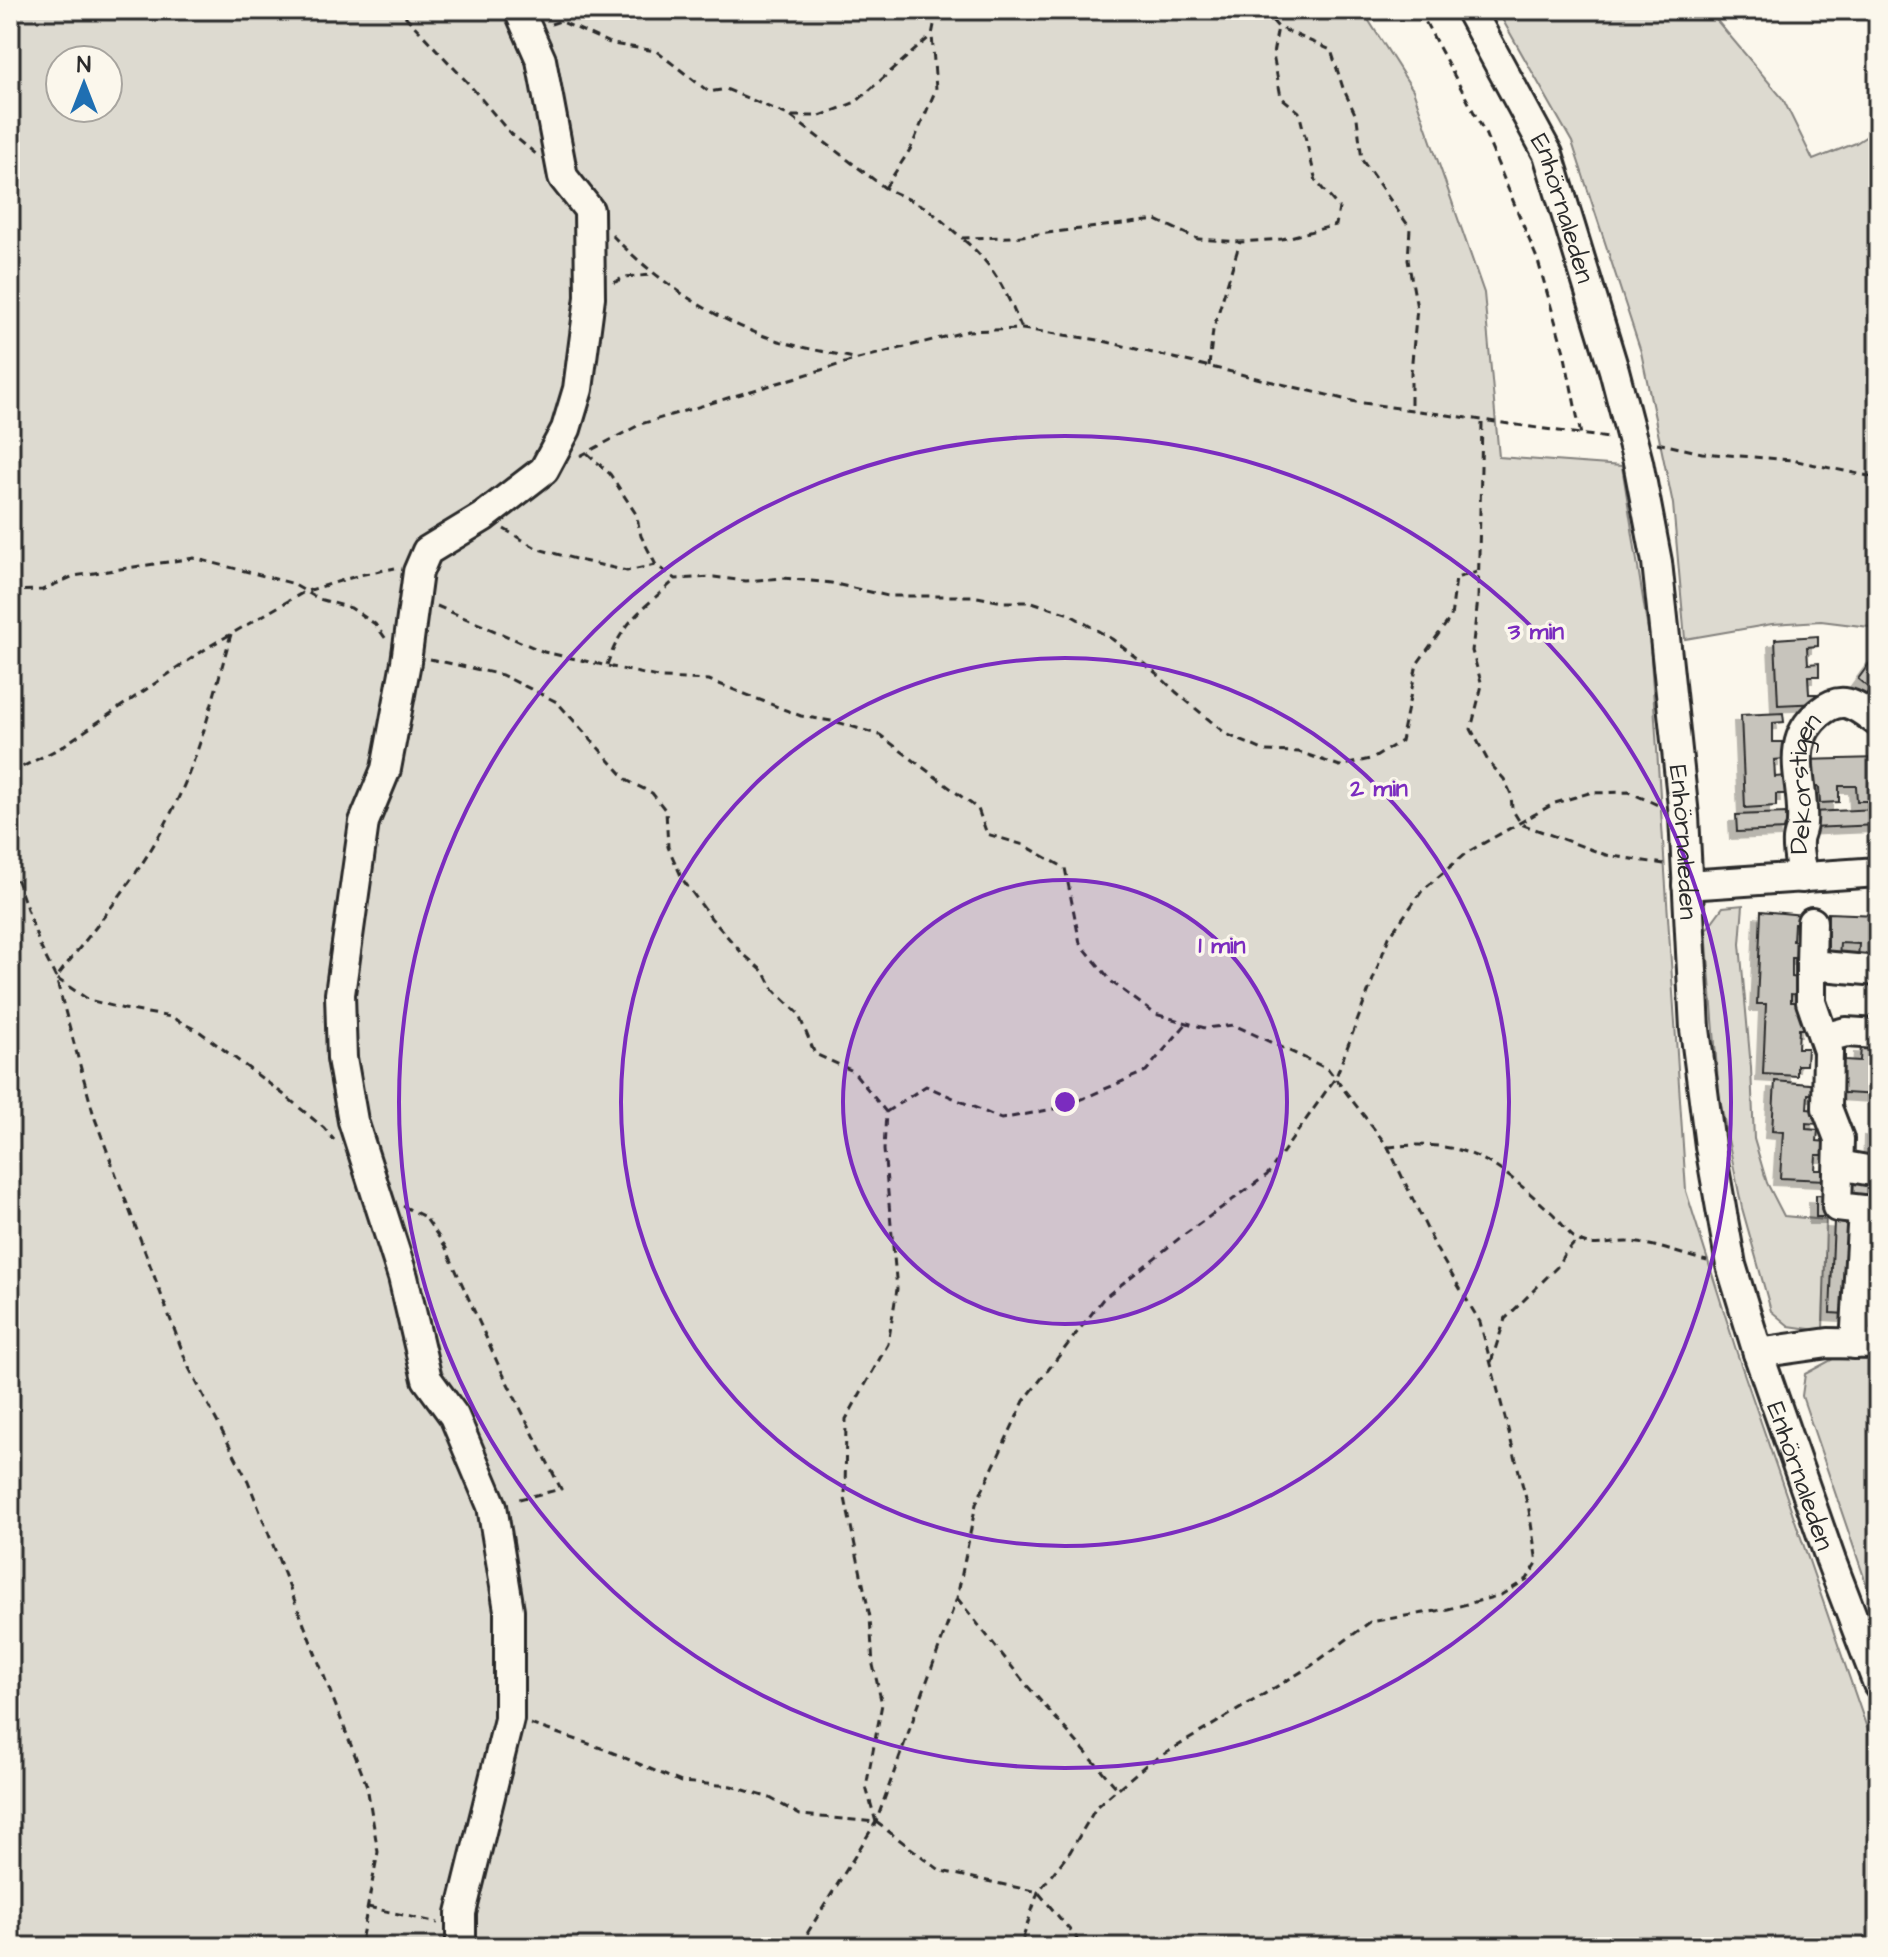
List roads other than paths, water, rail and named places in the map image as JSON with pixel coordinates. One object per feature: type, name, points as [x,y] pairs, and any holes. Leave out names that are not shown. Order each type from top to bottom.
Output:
[{"type":"street","name":"Enhörnaleden","points":[[1470,10],[1548,154],[1614,370],[1638,462],[1657,562],[1684,816],[1695,1029],[1710,1146],[1731,1265],[1758,1353],[1878,1684]]},
{"type":"street","points":[[461,1938],[461,1913],[509,1719],[509,1610],[492,1506],[454,1416],[427,1379],[403,1277],[353,1121],[342,1058],[340,994],[364,822],[386,769],[398,642],[415,597],[418,572],[427,551],[483,517],[544,470],[566,429],[578,389],[590,297],[589,210],[563,177],[541,60],[524,21]]},
{"type":"street","name":"Dekorstigen","points":[[1802,878],[1798,839],[1802,826],[1798,741],[1806,724],[1830,704],[1842,702],[1856,707],[1878,722]]},
{"type":"street","points":[[1688,876],[1802,878],[1878,872]]},
{"type":"street","points":[[1758,1353],[1828,1343],[1866,1344],[1870,1210],[1837,1207],[1839,1139],[1827,1108],[1828,1051],[1811,1002],[1812,922]]},
{"type":"street","points":[[1811,965],[1878,971]]},
{"type":"street","points":[[1824,1038],[1846,1032],[1878,1034]]},
{"type":"street","points":[[1839,1165],[1878,1172]]}]
